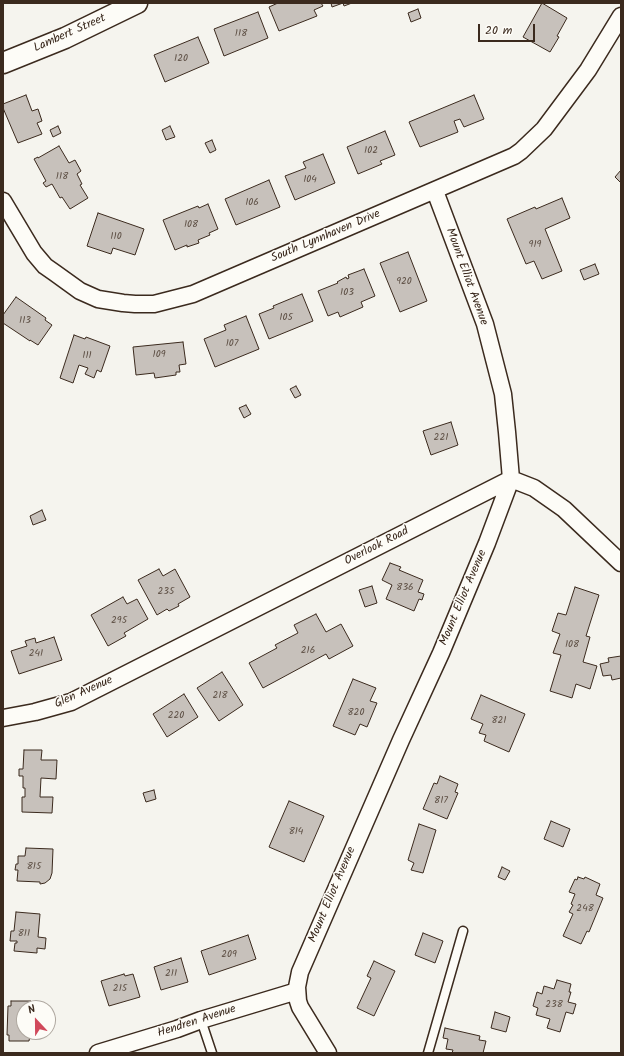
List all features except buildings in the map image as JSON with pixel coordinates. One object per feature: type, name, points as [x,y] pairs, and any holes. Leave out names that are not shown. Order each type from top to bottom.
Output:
[{"type":"street","name":"Lambert Street","points":[[3,63],[65,38],[137,3]]},
{"type":"street","name":"South Lynnhaven Drive","points":[[3,201],[34,253],[45,266],[80,291],[98,299],[123,303],[148,304],[193,294],[514,156],[544,128],[588,70],[621,16]]},
{"type":"street","name":"Mount Elliot Avenue","points":[[297,992],[300,972],[400,740],[441,653],[487,543],[511,479],[503,394],[484,324],[435,191]]},
{"type":"street","points":[[511,479],[534,488],[564,509],[621,563]]},
{"type":"street","name":"Overlook Road","points":[[118,678],[511,479]]},
{"type":"street","name":"Glen Avenue","points":[[3,718],[35,712],[71,702],[118,678]]},
{"type":"street","points":[[297,992],[300,1007],[328,1053]]},
{"type":"street","name":"Hendren Avenue","points":[[98,1053],[177,1029],[201,1020],[297,992]]},
{"type":"lane","points":[[428,1053],[463,931]]},
{"type":"lane","points":[[201,1020],[212,1053]]}]
